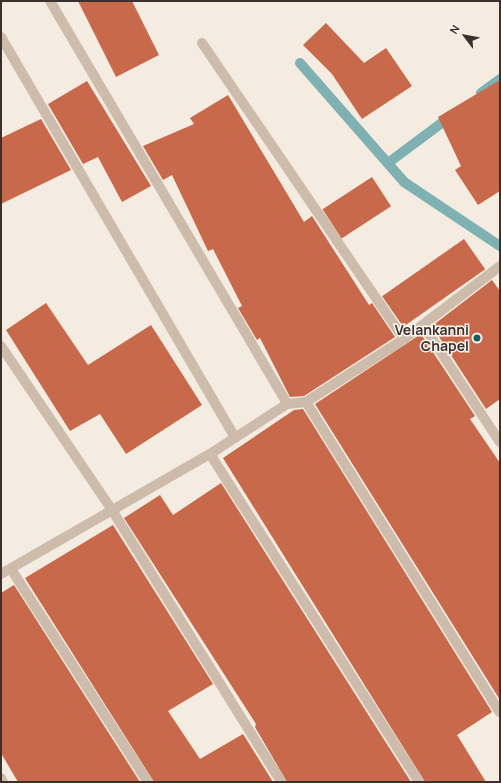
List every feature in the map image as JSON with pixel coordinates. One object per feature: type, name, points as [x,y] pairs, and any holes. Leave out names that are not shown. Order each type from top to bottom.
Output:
[{"type":"street","points":[[50,1],[287,404]]},
{"type":"street","points":[[1,37],[235,438]]},
{"type":"street","points":[[202,43],[404,339]]},
{"type":"street","points":[[1,574],[210,454],[287,404],[306,402],[404,339],[500,266]]},
{"type":"street","points":[[423,325],[500,442]]},
{"type":"street","points":[[1,346],[112,510],[281,782]]},
{"type":"street","points":[[306,402],[500,712]]},
{"type":"street","points":[[210,454],[419,782]]},
{"type":"street","points":[[11,569],[148,782]]},
{"type":"street","points":[[1,778],[3,782]]},
{"type":"building","points":[[78,1],[132,1],[159,55],[116,77]]},
{"type":"building","points":[[326,23],[364,63],[386,48],[412,86],[362,119],[332,74],[303,45]]},
{"type":"building","points":[[500,80],[500,191],[478,205],[455,170],[461,166],[438,117]]},
{"type":"building","points":[[87,81],[151,186],[122,202],[98,157],[83,164],[48,104]]},
{"type":"building","points":[[228,95],[304,222],[312,216],[369,305],[372,303],[395,337],[304,396],[290,397],[260,338],[257,340],[238,308],[242,306],[213,249],[208,251],[172,175],[163,180],[143,146],[194,124],[190,118]]},
{"type":"building","points":[[41,119],[71,170],[1,204],[1,138]]},
{"type":"building","points":[[372,177],[391,206],[342,238],[323,209]]},
{"type":"building","points":[[464,239],[485,269],[403,327],[382,296]]},
{"type":"building","points":[[492,280],[500,291],[500,399],[486,409],[432,326]]},
{"type":"building","points":[[46,303],[88,365],[151,325],[202,405],[126,454],[100,414],[70,431],[6,330]]},
{"type":"building","points":[[421,334],[475,416],[470,419],[500,463],[500,700],[315,404]]},
{"type":"building","points":[[303,409],[492,712],[457,735],[486,782],[425,782],[223,458],[294,410]]},
{"type":"building","points":[[221,483],[411,782],[287,782],[255,727],[256,724],[124,518],[160,495],[173,515]]},
{"type":"building","points":[[113,525],[213,684],[168,711],[200,759],[243,734],[273,782],[154,782],[25,578]]},
{"type":"building","points":[[14,585],[140,782],[18,782],[1,753],[1,593]]},
{"type":"waterway","points":[[300,63],[404,182],[500,246]]},
{"type":"waterway","points":[[481,93],[500,79]]},
{"type":"waterway","points":[[388,163],[451,116]]},
{"type":"place","name":"Velankanni Chapel","points":[[477,338]]}]
